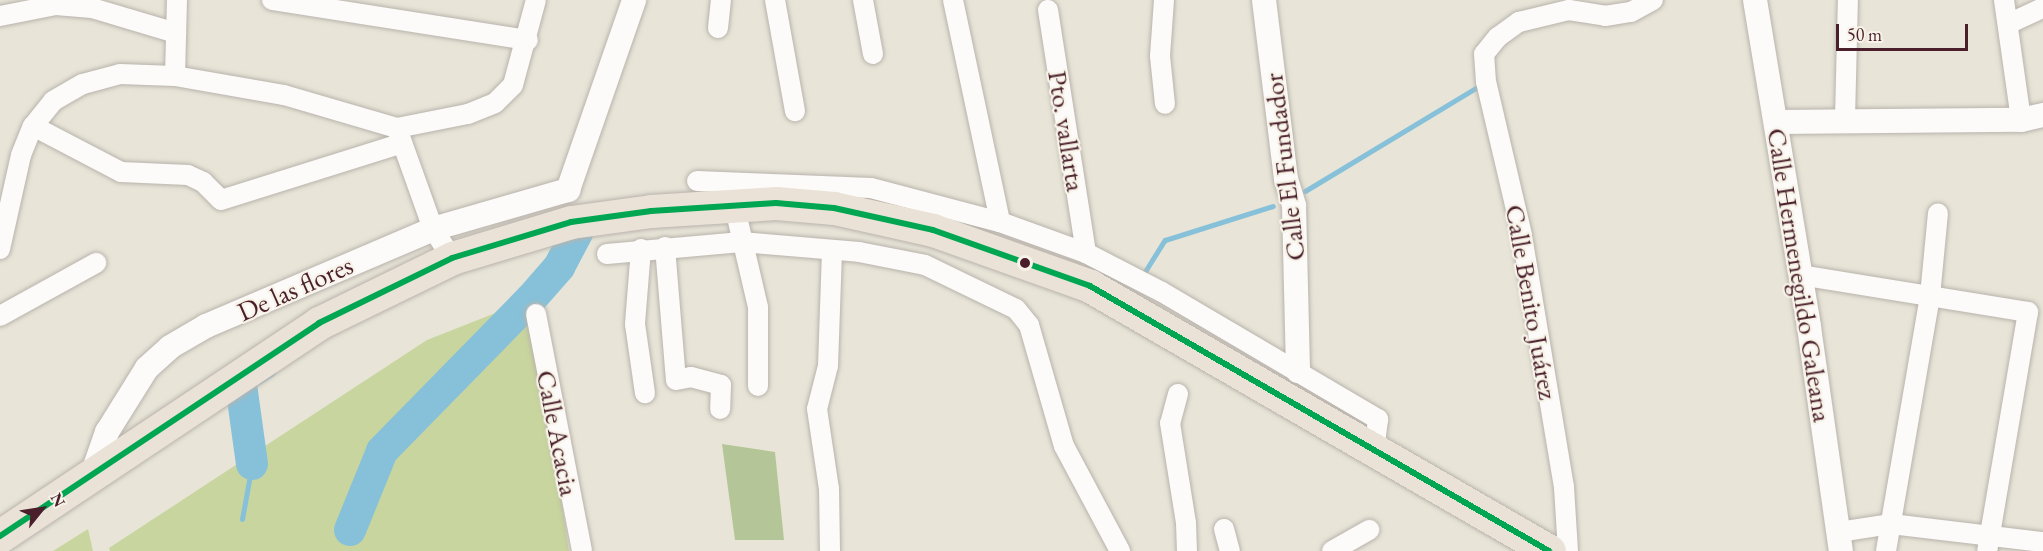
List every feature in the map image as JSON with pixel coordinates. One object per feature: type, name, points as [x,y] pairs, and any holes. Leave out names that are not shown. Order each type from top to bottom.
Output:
[{"type":"highway","points":[[0,536],[319,323],[452,258],[571,222],[734,204],[834,208],[933,230],[1028,261],[1090,286],[1143,314],[1374,451],[1550,551]]},
{"type":"street","points":[[175,76],[177,0]]},
{"type":"street","points":[[272,0],[528,40]]},
{"type":"street","points":[[33,126],[121,172],[188,175],[203,182],[221,200],[495,103],[513,85],[528,40],[536,0]]},
{"type":"street","name":"De las flores","points":[[92,475],[107,432],[147,368],[170,347],[206,326],[433,229],[568,190],[634,0]]},
{"type":"street","points":[[718,28],[721,0]]},
{"type":"street","points":[[774,0],[795,111]]},
{"type":"street","points":[[863,0],[873,54]]},
{"type":"street","points":[[953,0],[1000,222]]},
{"type":"street","points":[[1164,0],[1160,56],[1165,104]]},
{"type":"street","name":"Calle El Fundador","points":[[1264,0],[1286,179],[1294,206],[1298,371]]},
{"type":"street","name":"Calle Benito Juárez","points":[[1568,551],[1564,487],[1522,235],[1486,82],[1484,54],[1498,37],[1519,22],[1569,10],[1605,16],[1623,13],[1653,0]]},
{"type":"street","name":"Calle Hermenegildo Galeana","points":[[1755,0],[1777,122],[1840,541]]},
{"type":"street","points":[[1845,120],[1848,0]]},
{"type":"street","points":[[1777,122],[2032,117],[2004,0]]},
{"type":"street","points":[[0,16],[56,3],[92,8],[176,33]]},
{"type":"street","points":[[2008,24],[2043,8]]},
{"type":"street","name":"Pto. vallarta","points":[[1048,10],[1086,253]]},
{"type":"street","points":[[0,249],[21,155],[33,126],[53,101],[83,84],[120,74],[175,76],[284,95],[398,136],[433,229],[452,258]]},
{"type":"street","points":[[697,181],[871,188],[1000,222],[1086,253],[1298,371],[1378,419],[1374,451]]},
{"type":"street","points":[[734,204],[741,242],[758,306],[758,386]]},
{"type":"street","points":[[1886,551],[1930,296],[1938,213]]},
{"type":"street","points":[[607,255],[641,249],[741,242],[832,250],[925,265],[1016,309],[1029,326],[1064,446],[1120,551]]},
{"type":"street","points":[[665,247],[676,380],[692,377],[721,385],[720,409]]},
{"type":"street","points":[[641,249],[635,324],[645,393]]},
{"type":"street","points":[[830,551],[829,489],[816,408],[828,366],[832,250]]},
{"type":"street","points":[[0,316],[96,263]]},
{"type":"street","points":[[1800,275],[2028,312],[1988,544]]},
{"type":"street","name":"Calle Acacia","points":[[536,314],[582,551]]},
{"type":"street","points":[[1178,394],[1170,423],[1186,523],[1187,551]]},
{"type":"street","points":[[1840,541],[1891,524],[1988,544],[2043,542]]},
{"type":"street","points":[[1224,529],[1230,551]]},
{"type":"street","points":[[1334,551],[1369,530]]},
{"type":"green space","points":[[531,299],[569,551],[110,551],[109,548],[427,340]]},
{"type":"green space","points":[[722,444],[775,452],[784,540],[735,540]]},
{"type":"green space","points":[[88,529],[93,551],[53,551]]},
{"type":"waterway","points":[[1305,191],[1476,88]]},
{"type":"waterway","points":[[1144,273],[1165,240],[1273,206]]},
{"type":"waterway","points":[[350,530],[382,451],[531,299],[559,267],[578,231]]},
{"type":"waterway","points":[[252,464],[240,378],[263,364]]},
{"type":"waterway","points":[[242,519],[252,464]]},
{"type":"transit line","points":[[0,536],[319,323],[452,258],[571,222],[651,211],[776,203],[834,208],[933,230],[1090,286],[1549,551]]}]
